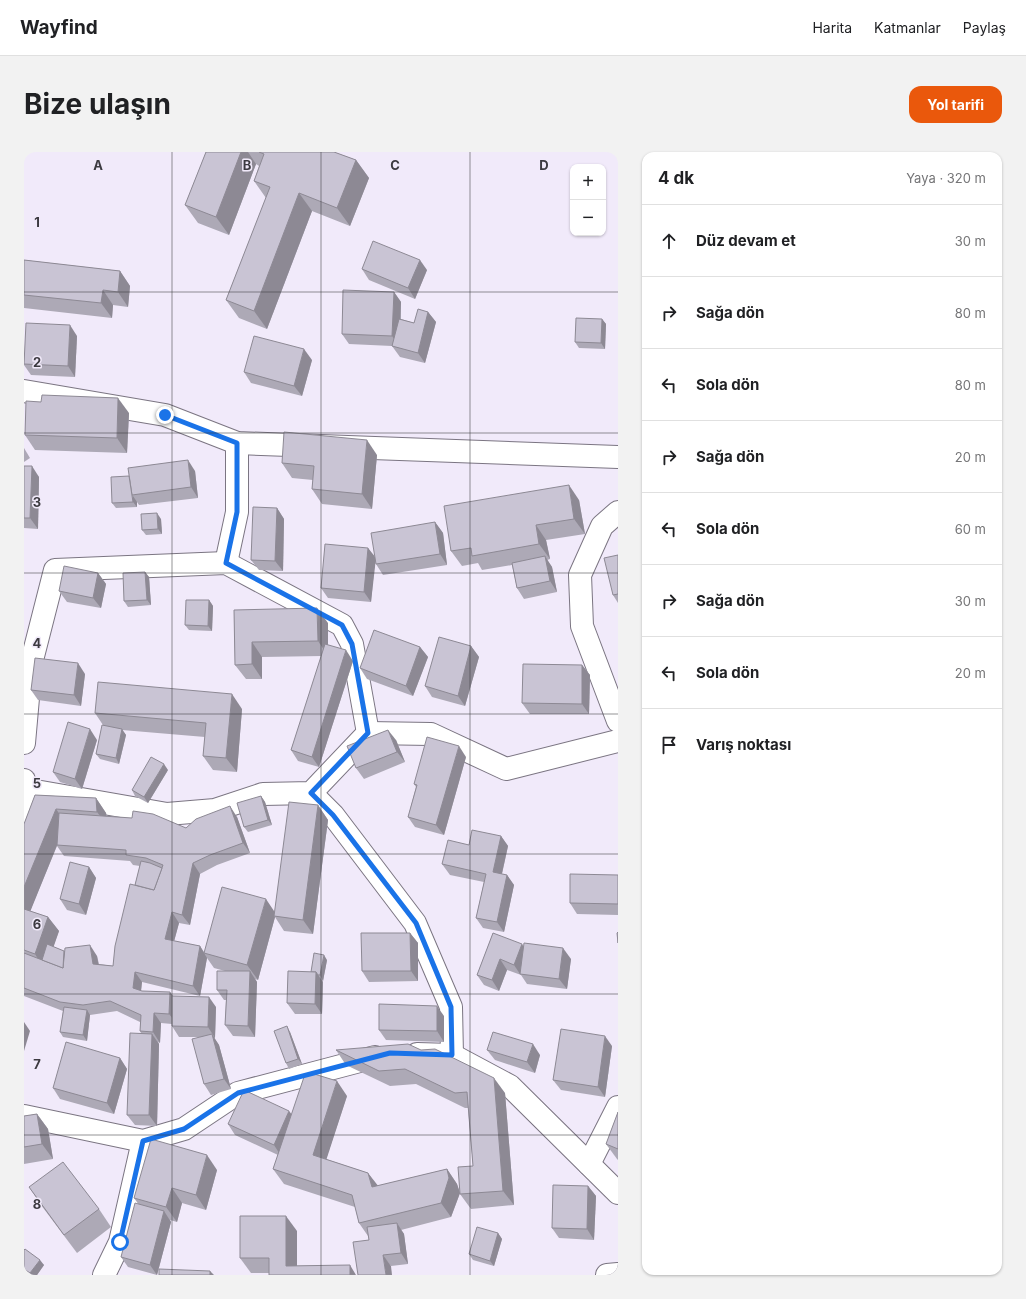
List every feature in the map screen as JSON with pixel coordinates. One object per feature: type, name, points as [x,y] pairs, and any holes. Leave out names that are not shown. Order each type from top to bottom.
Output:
[{"type":"street","points":[[24,390],[165,415],[237,443],[618,457]]},
{"type":"street","points":[[226,563],[237,512],[237,443]]},
{"type":"street","points":[[618,512],[602,526],[580,576],[582,626],[618,721]]},
{"type":"street","points":[[24,743],[28,662],[56,570],[226,563],[342,625],[352,644],[368,733]]},
{"type":"street","points":[[24,789],[167,814],[214,810],[263,794],[311,793],[368,733],[431,734],[506,769],[618,741]]},
{"type":"street","points":[[24,780],[24,828]]},
{"type":"street","points":[[311,793],[333,815],[416,923],[451,1007],[452,1055]]},
{"type":"street","points":[[24,1116],[143,1141],[184,1129],[238,1093],[390,1053],[452,1055],[510,1086],[618,1192]]},
{"type":"street","points":[[589,1164],[618,1107]]},
{"type":"street","points":[[104,1275],[120,1242],[143,1141]]},
{"type":"street","points":[[606,1275],[618,1274]]},
{"type":"building","points":[[206,152],[241,152],[216,217],[185,205]]},
{"type":"building","points":[[259,152],[334,152],[356,160],[337,208],[299,193],[254,311],[226,300],[270,187],[254,181],[264,154]]},
{"type":"building","points":[[373,241],[420,260],[408,288],[362,269]]},
{"type":"building","points":[[24,260],[120,271],[118,292],[103,290],[101,303],[24,295]]},
{"type":"building","points":[[343,290],[394,292],[392,336],[342,334]]},
{"type":"building","points":[[418,309],[428,312],[418,353],[392,346],[399,319],[414,323]]},
{"type":"building","points":[[576,318],[602,319],[601,343],[575,342]]},
{"type":"building","points":[[26,323],[70,325],[68,366],[24,364]]},
{"type":"building","points":[[254,336],[304,349],[294,386],[244,372]]},
{"type":"building","points":[[42,395],[118,398],[117,438],[25,435],[26,401],[41,402]]},
{"type":"building","points":[[284,432],[367,440],[362,494],[312,489],[314,466],[282,463]]},
{"type":"building","points":[[188,460],[191,487],[132,495],[128,468]]},
{"type":"building","points":[[24,466],[32,466],[30,518],[24,518]]},
{"type":"building","points":[[129,476],[133,502],[112,503],[111,477]]},
{"type":"building","points":[[569,485],[574,519],[536,525],[539,544],[472,556],[471,548],[451,551],[444,506]]},
{"type":"building","points":[[253,507],[277,508],[275,561],[251,560]]},
{"type":"building","points":[[157,513],[158,529],[142,530],[141,514]]},
{"type":"building","points":[[435,522],[440,554],[376,564],[371,533]]},
{"type":"building","points":[[325,544],[368,548],[364,592],[321,588]]},
{"type":"building","points":[[618,555],[618,594],[613,595],[604,558]]},
{"type":"building","points":[[545,556],[550,581],[517,588],[512,563]]},
{"type":"building","points":[[64,566],[98,573],[93,598],[59,591]]},
{"type":"building","points":[[145,572],[147,600],[124,601],[123,573]]},
{"type":"building","points":[[186,600],[209,600],[208,626],[185,625]]},
{"type":"building","points":[[317,608],[318,641],[252,642],[252,664],[235,665],[234,610]]},
{"type":"building","points":[[374,630],[420,647],[406,686],[360,668]]},
{"type":"building","points":[[439,637],[471,646],[458,696],[425,686]]},
{"type":"building","points":[[325,644],[346,650],[312,757],[291,750]]},
{"type":"building","points":[[35,658],[78,663],[74,695],[31,690]]},
{"type":"building","points":[[523,664],[582,665],[582,704],[522,703]]},
{"type":"building","points":[[98,682],[232,694],[226,758],[203,756],[206,723],[95,713]]},
{"type":"building","points":[[68,722],[90,729],[75,779],[53,772]]},
{"type":"building","points":[[102,725],[122,729],[116,758],[96,754]]},
{"type":"building","points":[[388,730],[397,752],[356,768],[347,746]]},
{"type":"building","points":[[427,737],[459,746],[436,825],[408,817],[417,785],[414,784]]},
{"type":"building","points":[[151,757],[164,764],[144,797],[132,790]]},
{"type":"building","points":[[35,795],[96,798],[97,812],[56,809],[24,887],[24,824]]},
{"type":"building","points":[[261,796],[268,820],[244,827],[237,803]]},
{"type":"building","points":[[289,802],[318,805],[303,920],[274,916]]},
{"type":"building","points":[[230,806],[243,843],[193,863],[182,915],[172,912],[165,939],[200,946],[193,986],[135,972],[133,988],[142,991],[170,992],[169,1014],[154,1013],[153,1032],[140,1031],[141,1015],[110,1001],[83,1005],[60,1002],[24,988],[24,953],[63,968],[65,948],[90,945],[93,964],[113,966],[115,946],[130,884],[154,890],[163,865],[146,858],[126,855],[126,850],[57,845],[59,813],[132,818],[133,811],[153,814],[186,828],[196,819]]},
{"type":"building","points":[[472,830],[501,836],[493,872],[507,875],[497,922],[476,918],[486,874],[442,864],[448,840],[469,845]]},
{"type":"building","points":[[141,861],[162,868],[154,890],[135,885]]},
{"type":"building","points":[[70,862],[89,867],[79,904],[60,899]]},
{"type":"building","points":[[570,874],[618,875],[618,904],[570,903]]},
{"type":"building","points":[[222,887],[266,899],[247,965],[204,953]]},
{"type":"building","points":[[24,909],[48,917],[35,954],[24,950]]},
{"type":"building","points":[[361,933],[410,933],[411,971],[362,971]]},
{"type":"building","points":[[493,933],[522,944],[514,965],[500,959],[492,980],[477,975]]},
{"type":"building","points":[[524,943],[563,948],[559,979],[520,974]]},
{"type":"building","points":[[47,944],[64,951],[63,968],[42,960]]},
{"type":"building","points":[[314,953],[324,955],[320,975],[316,972],[311,972]]},
{"type":"building","points":[[217,971],[250,971],[248,1026],[225,1025],[227,990],[217,990]]},
{"type":"building","points":[[288,971],[316,972],[315,1004],[287,1003]]},
{"type":"building","points":[[172,996],[209,997],[208,1027],[172,1026]]},
{"type":"building","points":[[379,1004],[437,1006],[437,1031],[379,1030]]},
{"type":"building","points":[[64,1007],[87,1010],[83,1035],[60,1032]]},
{"type":"building","points":[[287,1026],[298,1059],[286,1063],[274,1031]]},
{"type":"building","points":[[561,1029],[605,1036],[598,1087],[553,1080]]},
{"type":"building","points":[[493,1032],[533,1044],[527,1062],[487,1050]]},
{"type":"building","points":[[130,1033],[152,1034],[149,1115],[127,1115]]},
{"type":"building","points":[[212,1034],[224,1079],[204,1084],[192,1039]]},
{"type":"building","points":[[66,1042],[120,1058],[107,1103],[53,1088]]},
{"type":"building","points":[[408,1044],[421,1050],[435,1049],[494,1078],[503,1191],[460,1194],[458,1167],[473,1166],[467,1092],[455,1093],[405,1069],[379,1071],[336,1050]]},
{"type":"building","points":[[311,1073],[337,1081],[313,1155],[368,1173],[372,1187],[447,1169],[449,1178],[441,1203],[359,1223],[352,1195],[273,1169],[305,1074]]},
{"type":"building","points":[[244,1090],[289,1111],[274,1145],[228,1124]]},
{"type":"building","points":[[618,1112],[618,1149],[606,1144]]},
{"type":"building","points":[[37,1114],[42,1144],[24,1147],[24,1116]]},
{"type":"building","points":[[151,1139],[207,1155],[196,1195],[172,1188],[166,1207],[134,1198]]},
{"type":"building","points":[[63,1162],[99,1209],[64,1235],[29,1187]]},
{"type":"building","points":[[553,1185],[588,1186],[587,1229],[552,1228]]},
{"type":"building","points":[[135,1203],[164,1211],[150,1265],[121,1257]]},
{"type":"building","points":[[240,1216],[286,1216],[286,1266],[350,1265],[350,1275],[269,1275],[269,1258],[240,1258]]},
{"type":"building","points":[[397,1223],[401,1253],[383,1255],[386,1275],[358,1275],[353,1242],[369,1240],[367,1227]]},
{"type":"building","points":[[477,1227],[498,1233],[490,1261],[469,1254]]},
{"type":"building","points":[[25,1249],[40,1260],[30,1273],[24,1269]]},
{"type":"building","points":[[159,1269],[210,1271],[210,1275],[159,1275]]},
{"type":"route","points":[[120,1242],[143,1141],[184,1129],[238,1093],[390,1053],[452,1055],[451,1007],[416,923],[333,815],[311,793],[368,733],[352,644],[342,625],[226,563],[237,512],[237,443],[165,415]]}]
